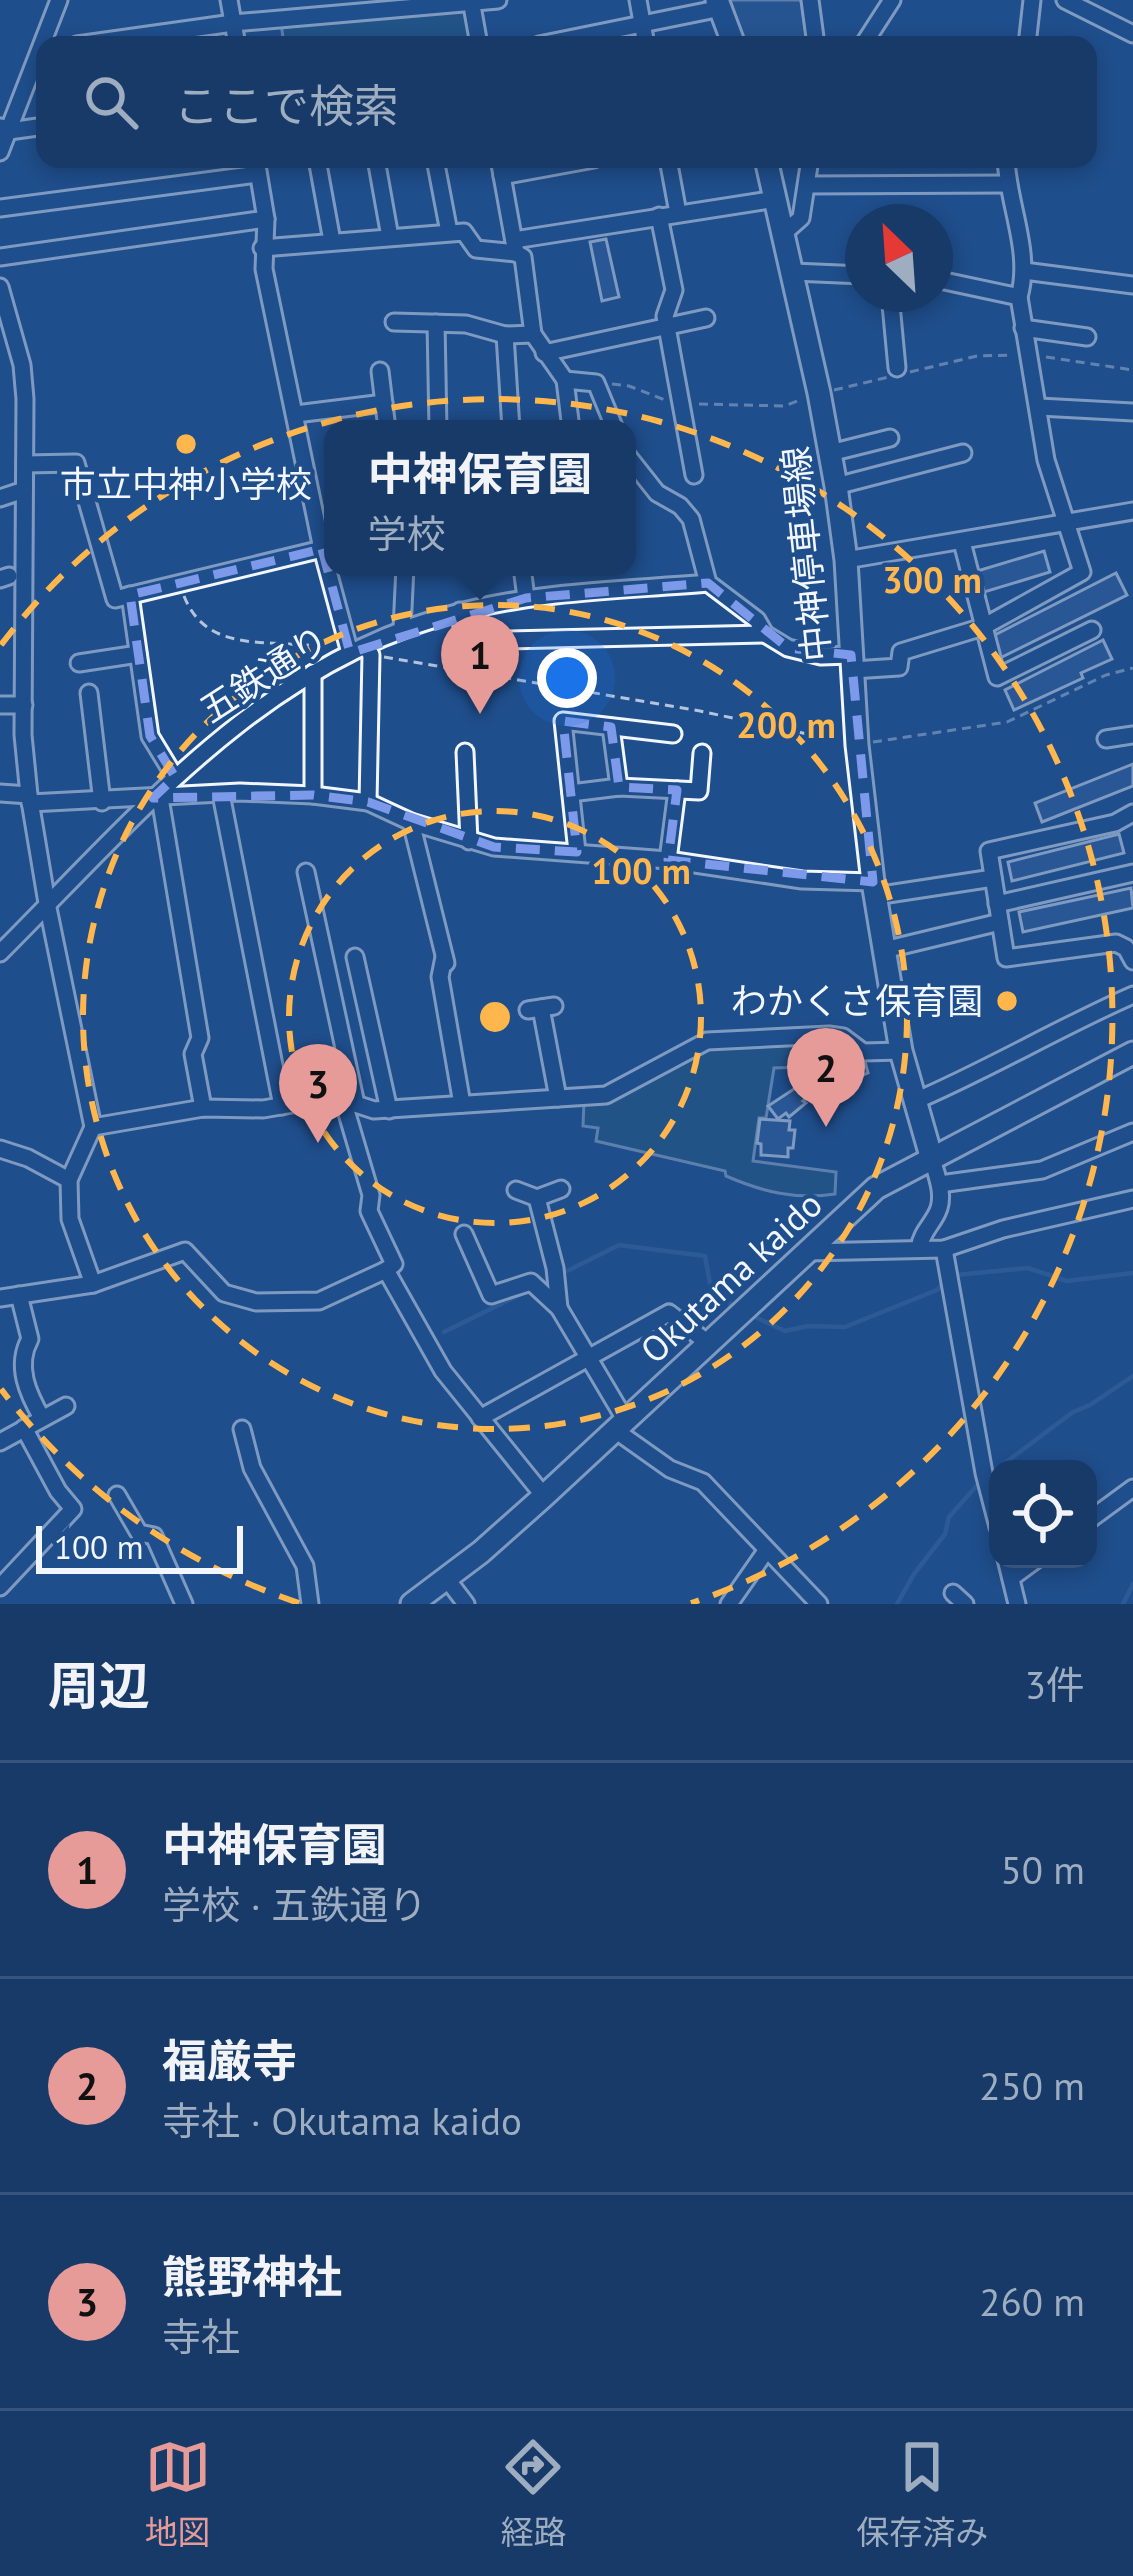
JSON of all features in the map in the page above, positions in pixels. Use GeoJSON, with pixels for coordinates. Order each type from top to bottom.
{"type":"FeatureCollection","features":[{"type":"Feature","properties":{"kind":"main road"},"geometry":{"type":"LineString","coordinates":[[719,4],[731,36]]}},
{"type":"Feature","properties":{"kind":"main road","name":"中神停車場線"},"geometry":{"type":"LineString","coordinates":[[768,168],[836,487],[874,889],[901,1051],[931,1156]]}},
{"type":"Feature","properties":{"kind":"main road","name":"Okutama kaido"},"geometry":{"type":"LineString","coordinates":[[412,1604],[544,1496],[876,1188],[1133,1053]]}},
{"type":"Feature","properties":{"kind":"street"},"geometry":{"type":"LineString","coordinates":[[47,36],[59,0]]}},
{"type":"Feature","properties":{"kind":"street"},"geometry":{"type":"LineString","coordinates":[[229,0],[235,36]]}},
{"type":"Feature","properties":{"kind":"street"},"geometry":{"type":"LineString","coordinates":[[291,0],[294,19]]}},
{"type":"Feature","properties":{"kind":"street"},"geometry":{"type":"LineString","coordinates":[[141,36],[294,19],[355,7],[498,0]]}},
{"type":"Feature","properties":{"kind":"street"},"geometry":{"type":"LineString","coordinates":[[638,0],[644,36]]}},
{"type":"Feature","properties":{"kind":"street"},"geometry":{"type":"LineString","coordinates":[[811,0],[815,36]]}},
{"type":"Feature","properties":{"kind":"street"},"geometry":{"type":"LineString","coordinates":[[869,36],[892,0]]}},
{"type":"Feature","properties":{"kind":"street"},"geometry":{"type":"LineString","coordinates":[[1028,36],[1032,0]]}},
{"type":"Feature","properties":{"kind":"street"},"geometry":{"type":"LineString","coordinates":[[1066,0],[1133,34]]}},
{"type":"Feature","properties":{"kind":"street"},"geometry":{"type":"LineString","coordinates":[[471,3],[476,36]]}},
{"type":"Feature","properties":{"kind":"street"},"geometry":{"type":"LineString","coordinates":[[583,36],[719,4]]}},
{"type":"Feature","properties":{"kind":"street"},"geometry":{"type":"LineString","coordinates":[[0,152],[5,129],[36,65]]}},
{"type":"Feature","properties":{"kind":"street"},"geometry":{"type":"LineString","coordinates":[[5,129],[36,127]]}},
{"type":"Feature","properties":{"kind":"street"},"geometry":{"type":"LineString","coordinates":[[0,208],[245,168]]}},
{"type":"Feature","properties":{"kind":"street"},"geometry":{"type":"LineString","coordinates":[[257,168],[266,219],[262,248],[324,556]]}},
{"type":"Feature","properties":{"kind":"street"},"geometry":{"type":"LineString","coordinates":[[319,168],[332,241]]}},
{"type":"Feature","properties":{"kind":"street"},"geometry":{"type":"LineString","coordinates":[[378,168],[390,237]]}},
{"type":"Feature","properties":{"kind":"street"},"geometry":{"type":"LineString","coordinates":[[437,168],[449,232]]}},
{"type":"Feature","properties":{"kind":"street"},"geometry":{"type":"LineString","coordinates":[[501,168],[515,246],[523,257],[533,334],[565,380],[570,420]]}},
{"type":"Feature","properties":{"kind":"street"},"geometry":{"type":"LineString","coordinates":[[670,168],[678,213]]}},
{"type":"Feature","properties":{"kind":"street"},"geometry":{"type":"LineString","coordinates":[[784,232],[801,218],[809,168]]}},
{"type":"Feature","properties":{"kind":"street"},"geometry":{"type":"LineString","coordinates":[[636,470],[691,519],[709,583],[758,620],[765,634],[788,648],[821,656],[899,667],[901,652],[982,627],[1082,572],[1046,460],[1018,297],[1024,271],[1006,168]]}},
{"type":"Feature","properties":{"kind":"street"},"geometry":{"type":"LineString","coordinates":[[806,184],[1007,184]]}},
{"type":"Feature","properties":{"kind":"street"},"geometry":{"type":"LineString","coordinates":[[262,248],[449,232],[464,232],[476,249],[515,246],[776,199]]}},
{"type":"Feature","properties":{"kind":"street"},"geometry":{"type":"LineString","coordinates":[[659,217],[674,290],[665,316],[694,475]]}},
{"type":"Feature","properties":{"kind":"street"},"geometry":{"type":"LineString","coordinates":[[0,257],[266,219]]}},
{"type":"Feature","properties":{"kind":"street"},"geometry":{"type":"LineString","coordinates":[[1024,271],[1133,285]]}},
{"type":"Feature","properties":{"kind":"street"},"geometry":{"type":"LineString","coordinates":[[793,272],[845,274]]}},
{"type":"Feature","properties":{"kind":"street"},"geometry":{"type":"LineString","coordinates":[[953,283],[1018,297]]}},
{"type":"Feature","properties":{"kind":"street"},"geometry":{"type":"LineString","coordinates":[[1,294],[22,365],[29,799],[93,1127],[69,1180],[70,1219],[93,1284]]}},
{"type":"Feature","properties":{"kind":"street"},"geometry":{"type":"LineString","coordinates":[[892,312],[898,372]]}},
{"type":"Feature","properties":{"kind":"street"},"geometry":{"type":"LineString","coordinates":[[544,352],[706,318]]}},
{"type":"Feature","properties":{"kind":"street"},"geometry":{"type":"LineString","coordinates":[[394,322],[466,324],[505,334],[533,334]]}},
{"type":"Feature","properties":{"kind":"street"},"geometry":{"type":"LineString","coordinates":[[436,323],[439,420]]}},
{"type":"Feature","properties":{"kind":"street"},"geometry":{"type":"LineString","coordinates":[[1023,328],[1088,337]]}},
{"type":"Feature","properties":{"kind":"street"},"geometry":{"type":"LineString","coordinates":[[505,334],[510,420]]}},
{"type":"Feature","properties":{"kind":"street"},"geometry":{"type":"LineString","coordinates":[[380,371],[386,420]]}},
{"type":"Feature","properties":{"kind":"street"},"geometry":{"type":"LineString","coordinates":[[565,380],[596,383],[611,420]]}},
{"type":"Feature","properties":{"kind":"street"},"geometry":{"type":"LineString","coordinates":[[296,414],[384,403]]}},
{"type":"Feature","properties":{"kind":"street"},"geometry":{"type":"LineString","coordinates":[[1039,407],[1133,412]]}},
{"type":"Feature","properties":{"kind":"street"},"geometry":{"type":"LineString","coordinates":[[830,453],[890,438]]}},
{"type":"Feature","properties":{"kind":"street"},"geometry":{"type":"LineString","coordinates":[[836,487],[963,453]]}},
{"type":"Feature","properties":{"kind":"street"},"geometry":{"type":"LineString","coordinates":[[25,464],[76,463],[115,598],[322,549]]}},
{"type":"Feature","properties":{"kind":"street"},"geometry":{"type":"LineString","coordinates":[[0,498],[24,490]]}},
{"type":"Feature","properties":{"kind":"street"},"geometry":{"type":"LineString","coordinates":[[846,560],[1129,508]]}},
{"type":"Feature","properties":{"kind":"street"},"geometry":{"type":"LineString","coordinates":[[962,542],[997,676],[1092,630]]}},
{"type":"Feature","properties":{"kind":"street"},"geometry":{"type":"LineString","coordinates":[[329,576],[350,653]]}},
{"type":"Feature","properties":{"kind":"street"},"geometry":{"type":"LineString","coordinates":[[402,629],[405,576]]}},
{"type":"Feature","properties":{"kind":"street"},"geometry":{"type":"LineString","coordinates":[[524,576],[526,598]]}},
{"type":"Feature","properties":{"kind":"street","name":"五鉄通り"},"geometry":{"type":"LineString","coordinates":[[2,945],[175,777],[254,709],[350,653],[368,650],[402,629],[526,598],[709,583]]}},
{"type":"Feature","properties":{"kind":"street"},"geometry":{"type":"LineString","coordinates":[[130,595],[150,736],[175,777]]}},
{"type":"Feature","properties":{"kind":"street"},"geometry":{"type":"LineString","coordinates":[[460,611],[464,641],[765,634]]}},
{"type":"Feature","properties":{"kind":"street"},"geometry":{"type":"LineString","coordinates":[[368,650],[368,802]]}},
{"type":"Feature","properties":{"kind":"street"},"geometry":{"type":"LineString","coordinates":[[80,663],[138,653]]}},
{"type":"Feature","properties":{"kind":"street"},"geometry":{"type":"LineString","coordinates":[[313,673],[313,794]]}},
{"type":"Feature","properties":{"kind":"street"},"geometry":{"type":"LineString","coordinates":[[89,693],[102,802]]}},
{"type":"Feature","properties":{"kind":"street"},"geometry":{"type":"LineString","coordinates":[[0,705],[24,705]]}},
{"type":"Feature","properties":{"kind":"street"},"geometry":{"type":"LineString","coordinates":[[577,852],[563,721],[673,734]]}},
{"type":"Feature","properties":{"kind":"street"},"geometry":{"type":"LineString","coordinates":[[611,727],[619,787]]}},
{"type":"Feature","properties":{"kind":"street"},"geometry":{"type":"LineString","coordinates":[[1106,740],[1133,735]]}},
{"type":"Feature","properties":{"kind":"street"},"geometry":{"type":"LineString","coordinates":[[465,752],[469,841]]}},
{"type":"Feature","properties":{"kind":"street"},"geometry":{"type":"LineString","coordinates":[[571,794],[619,787],[699,790],[707,762]]}},
{"type":"Feature","properties":{"kind":"street"},"geometry":{"type":"LineString","coordinates":[[668,860],[677,790]]}},
{"type":"Feature","properties":{"kind":"street"},"geometry":{"type":"LineString","coordinates":[[0,794],[102,802],[313,794],[368,802],[469,841],[538,852],[668,860],[874,889],[993,878]]}},
{"type":"Feature","properties":{"kind":"street"},"geometry":{"type":"LineString","coordinates":[[221,794],[282,1106]]}},
{"type":"Feature","properties":{"kind":"street"},"geometry":{"type":"LineString","coordinates":[[157,798],[200,1038],[193,1054],[203,1108]]}},
{"type":"Feature","properties":{"kind":"street"},"geometry":{"type":"LineString","coordinates":[[1133,813],[1115,823],[989,851],[1006,958],[1117,943],[1133,961]]}},
{"type":"Feature","properties":{"kind":"street"},"geometry":{"type":"LineString","coordinates":[[412,822],[446,962],[440,977],[462,1105]]}},
{"type":"Feature","properties":{"kind":"street"},"geometry":{"type":"LineString","coordinates":[[0,1298],[93,1284],[185,1251],[224,1293],[256,1302],[320,1301],[394,1264],[369,1211],[371,1196],[307,872]]}},
{"type":"Feature","properties":{"kind":"street"},"geometry":{"type":"LineString","coordinates":[[997,904],[1133,873]]}},
{"type":"Feature","properties":{"kind":"street"},"geometry":{"type":"LineString","coordinates":[[884,950],[1000,922]]}},
{"type":"Feature","properties":{"kind":"street"},"geometry":{"type":"LineString","coordinates":[[355,957],[389,1110]]}},
{"type":"Feature","properties":{"kind":"street"},"geometry":{"type":"LineString","coordinates":[[913,1102],[979,1074],[1047,1033],[1133,995]]}},
{"type":"Feature","properties":{"kind":"street"},"geometry":{"type":"LineString","coordinates":[[541,1008],[558,1098]]}},
{"type":"Feature","properties":{"kind":"street"},"geometry":{"type":"LineString","coordinates":[[93,1127],[203,1108],[282,1106],[334,1097],[389,1110],[606,1095],[707,1041],[829,1035],[843,1037],[863,1052],[901,1051]]}},
{"type":"Feature","properties":{"kind":"street"},"geometry":{"type":"LineString","coordinates":[[940,1184],[1042,1169],[1133,1132]]}},
{"type":"Feature","properties":{"kind":"street"},"geometry":{"type":"LineString","coordinates":[[0,1149],[69,1180]]}},
{"type":"Feature","properties":{"kind":"street"},"geometry":{"type":"LineString","coordinates":[[919,1248],[922,1234],[939,1210],[940,1184],[931,1156]]}},
{"type":"Feature","properties":{"kind":"street"},"geometry":{"type":"LineString","coordinates":[[516,1190],[537,1198],[561,1189]]}},
{"type":"Feature","properties":{"kind":"street"},"geometry":{"type":"LineString","coordinates":[[537,1198],[555,1268],[559,1308]]}},
{"type":"Feature","properties":{"kind":"street"},"geometry":{"type":"LineString","coordinates":[[806,1252],[944,1249],[1003,1229],[1133,1198]]}},
{"type":"Feature","properties":{"kind":"street"},"geometry":{"type":"LineString","coordinates":[[464,1234],[491,1295],[531,1282],[559,1308],[620,1425],[670,1469],[703,1482],[819,1604]]}},
{"type":"Feature","properties":{"kind":"street"},"geometry":{"type":"LineString","coordinates":[[944,1249],[989,1492]]}},
{"type":"Feature","properties":{"kind":"street"},"geometry":{"type":"LineString","coordinates":[[386,1270],[443,1371],[544,1496]]}},
{"type":"Feature","properties":{"kind":"street"},"geometry":{"type":"LineString","coordinates":[[19,1295],[30,1339],[24,1349],[24,1388],[42,1418]]}},
{"type":"Feature","properties":{"kind":"street"},"geometry":{"type":"LineString","coordinates":[[480,1418],[669,1313],[708,1343]]}},
{"type":"Feature","properties":{"kind":"street"},"geometry":{"type":"LineString","coordinates":[[0,1442],[67,1406]]}},
{"type":"Feature","properties":{"kind":"street"},"geometry":{"type":"LineString","coordinates":[[12,1604],[0,1587],[74,1509],[58,1491],[24,1428]]}},
{"type":"Feature","properties":{"kind":"street"},"geometry":{"type":"LineString","coordinates":[[242,1430],[252,1468],[305,1566],[310,1604]]}},
{"type":"Feature","properties":{"kind":"street"},"geometry":{"type":"LineString","coordinates":[[1097,1514],[1133,1488]]}},
{"type":"Feature","properties":{"kind":"street"},"geometry":{"type":"LineString","coordinates":[[117,1495],[139,1533],[154,1536],[184,1604]]}},
{"type":"Feature","properties":{"kind":"street"},"geometry":{"type":"LineString","coordinates":[[728,1604],[766,1551]]}},
{"type":"Feature","properties":{"kind":"street"},"geometry":{"type":"LineString","coordinates":[[1008,1568],[1017,1604]]}},
{"type":"Feature","properties":{"kind":"street"},"geometry":{"type":"LineString","coordinates":[[1011,1578],[1024,1568]]}},
{"type":"Feature","properties":{"kind":"street"},"geometry":{"type":"LineString","coordinates":[[447,1580],[466,1604]]}},
{"type":"Feature","properties":{"kind":"path"},"geometry":{"type":"LineString","coordinates":[[596,383],[628,386],[681,404],[785,406],[898,372],[977,356],[1027,355],[1133,370]]}},
{"type":"Feature","properties":{"kind":"path"},"geometry":{"type":"LineString","coordinates":[[179,583],[192,615],[228,641],[294,642],[350,653]]}},
{"type":"Feature","properties":{"kind":"path"},"geometry":{"type":"LineString","coordinates":[[368,650],[700,710],[857,745],[1007,722],[1106,675],[1133,668]]}},
{"type":"Feature","properties":{"kind":"highlighted area"},"geometry":{"type":"Polygon","coordinates":[[[322,549],[350,653],[526,598],[708,583],[788,648],[851,655],[873,882],[668,860],[677,790],[619,787],[611,727],[563,721],[577,852],[494,847],[368,802],[313,795],[153,798],[175,777],[150,736],[130,595],[322,549]]]}},
{"type":"Feature","properties":{"kind":"shaded area"},"geometry":{"type":"Polygon","coordinates":[[[730,0],[801,0],[806,36],[742,36],[730,0]]]}},
{"type":"Feature","properties":{"kind":"shaded area"},"geometry":{"type":"Polygon","coordinates":[[[467,10],[472,36],[283,36],[281,23],[467,10]]]}},
{"type":"Feature","properties":{"kind":"shaded area"},"geometry":{"type":"Polygon","coordinates":[[[834,1042],[834,1066],[774,1068],[766,1118],[759,1118],[753,1161],[836,1172],[835,1194],[807,1196],[766,1190],[726,1176],[725,1171],[596,1141],[598,1128],[583,1126],[584,1101],[710,1045],[834,1042]]]}},
{"type":"Feature","properties":{"kind":"building"},"geometry":{"type":"Polygon","coordinates":[[[606,239],[619,297],[602,301],[590,242],[606,239]]]}},
{"type":"Feature","properties":{"kind":"building"},"geometry":{"type":"Polygon","coordinates":[[[1044,551],[1050,572],[981,593],[974,572],[1044,551]]]}},
{"type":"Feature","properties":{"kind":"building"},"geometry":{"type":"Polygon","coordinates":[[[1116,573],[1127,595],[998,659],[989,638],[1116,573]]]}},
{"type":"Feature","properties":{"kind":"building"},"geometry":{"type":"Polygon","coordinates":[[[1103,640],[1112,659],[1014,710],[1005,690],[1103,640]]]}},
{"type":"Feature","properties":{"kind":"building"},"geometry":{"type":"Polygon","coordinates":[[[1133,764],[1133,786],[1042,822],[1035,803],[1133,764]]]}},
{"type":"Feature","properties":{"kind":"building"},"geometry":{"type":"Polygon","coordinates":[[[1119,834],[1124,853],[1012,881],[1008,862],[1119,834]]]}},
{"type":"Feature","properties":{"kind":"building"},"geometry":{"type":"Polygon","coordinates":[[[1131,888],[1133,908],[1023,932],[1019,912],[1131,888]]]}},
{"type":"Feature","properties":{"kind":"building"},"geometry":{"type":"Polygon","coordinates":[[[864,1058],[868,1073],[847,1082],[850,1087],[827,1096],[829,1100],[817,1105],[811,1102],[806,1088],[801,1090],[808,1097],[806,1103],[789,1117],[786,1113],[778,1119],[768,1106],[806,1081],[864,1058]]]}},
{"type":"Feature","properties":{"kind":"building"},"geometry":{"type":"Polygon","coordinates":[[[760,1119],[790,1121],[789,1130],[795,1130],[788,1157],[761,1155],[757,1143],[760,1119]]]}},
{"type":"Feature","properties":{"kind":"waterway"},"geometry":{"type":"LineString","coordinates":[[567,1271],[619,1245],[705,1256],[711,1289],[736,1308]]}},
{"type":"Feature","properties":{"kind":"waterway"},"geometry":{"type":"LineString","coordinates":[[956,1275],[1028,1268],[1067,1281],[1133,1273]]}},
{"type":"Feature","properties":{"kind":"waterway"},"geometry":{"type":"LineString","coordinates":[[751,1315],[785,1331],[845,1327],[937,1290],[946,1280]]}},
{"type":"Feature","properties":{"kind":"waterway"},"geometry":{"type":"LineString","coordinates":[[444,1332],[525,1292]]}},
{"type":"Feature","properties":{"kind":"waterway"},"geometry":{"type":"LineString","coordinates":[[1009,1460],[1073,1412],[1133,1376]]}},
{"type":"Feature","properties":{"kind":"waterway"},"geometry":{"type":"LineString","coordinates":[[897,1604],[945,1534],[949,1517],[980,1482]]}},
{"type":"Feature","properties":{"kind":"waterway"},"geometry":{"type":"LineString","coordinates":[[1123,1604],[1133,1584]]}},
{"type":"Feature","properties":{"kind":"place","name":"市立中神小学校"},"geometry":{"type":"Point","coordinates":[186,444]}},
{"type":"Feature","properties":{"kind":"place","name":"中神保育園"},"geometry":{"type":"Point","coordinates":[480,714]}},
{"type":"Feature","properties":{"kind":"place","name":"わかくさ保育園"},"geometry":{"type":"Point","coordinates":[1007,1001]}},
{"type":"Feature","properties":{"kind":"place","name":"福厳寺"},"geometry":{"type":"Point","coordinates":[826,1127]}},
{"type":"Feature","properties":{"kind":"place","name":"熊野神社"},"geometry":{"type":"Point","coordinates":[318,1143]}}]}
